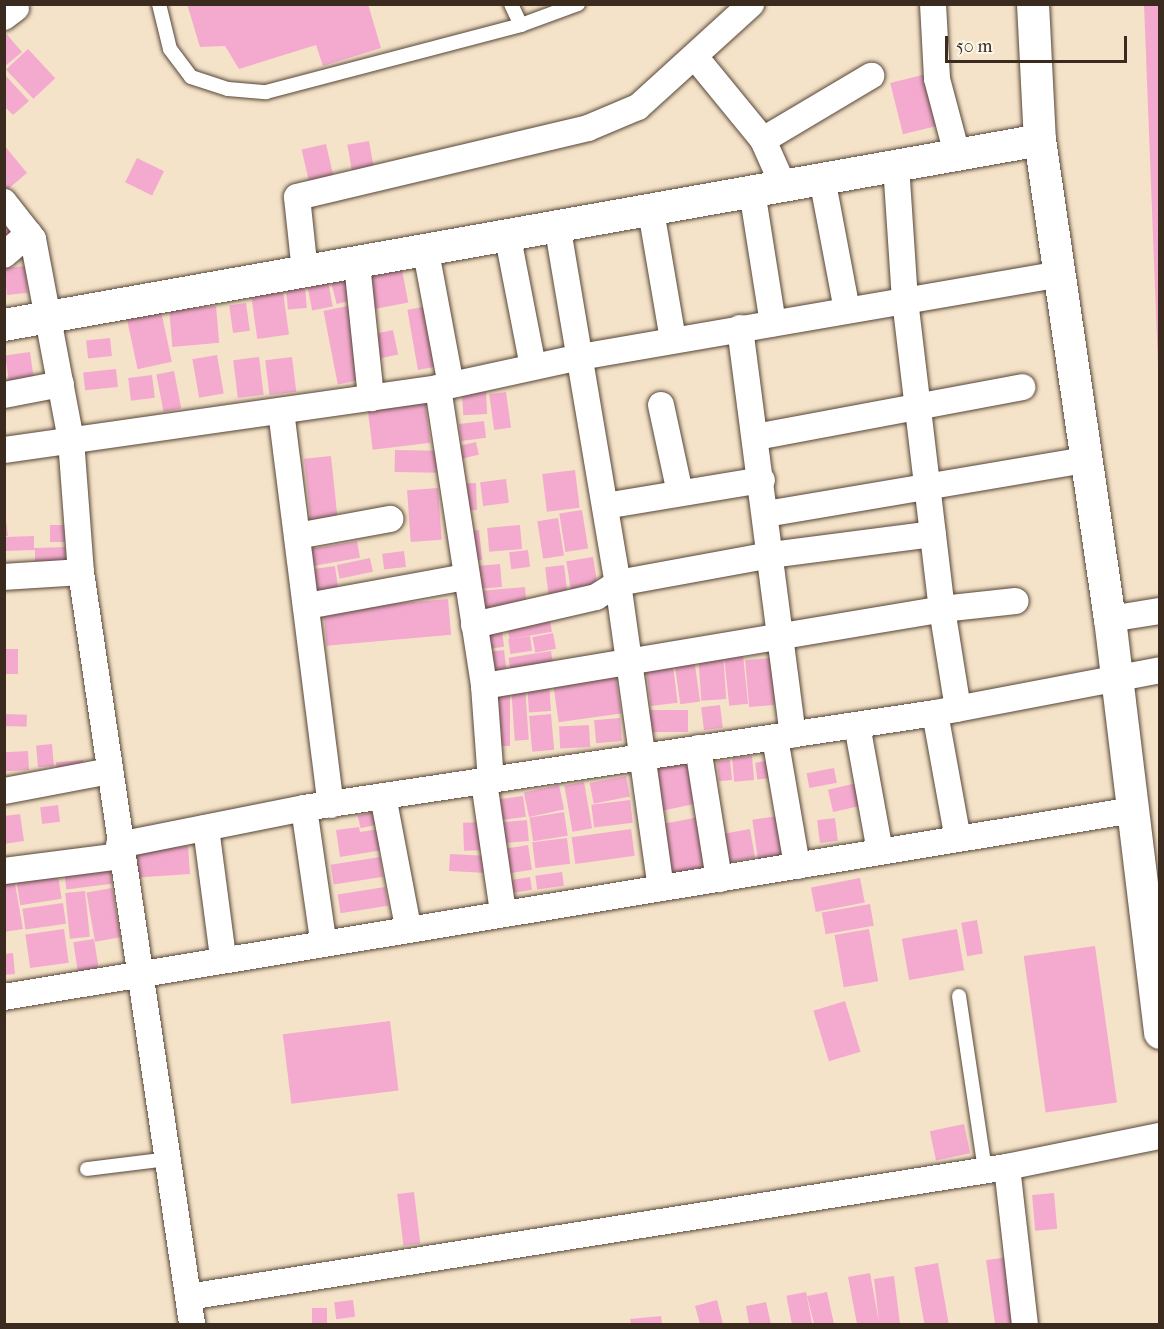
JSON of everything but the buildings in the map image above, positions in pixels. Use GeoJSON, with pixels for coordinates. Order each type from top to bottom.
{"type":"FeatureCollection","features":[{"type":"Feature","properties":{"kind":"street"},"geometry":{"type":"LineString","coordinates":[[305,272],[297,197],[588,128],[638,106],[696,58],[751,4]]}},
{"type":"Feature","properties":{"kind":"street"},"geometry":{"type":"LineString","coordinates":[[933,4],[937,79],[957,154]]}},
{"type":"Feature","properties":{"kind":"street"},"geometry":{"type":"LineString","coordinates":[[1033,4],[1040,140],[1118,676],[1160,1033]]}},
{"type":"Feature","properties":{"kind":"street"},"geometry":{"type":"LineString","coordinates":[[696,58],[763,140],[783,185]]}},
{"type":"Feature","properties":{"kind":"street"},"geometry":{"type":"LineString","coordinates":[[763,140],[871,76]]}},
{"type":"Feature","properties":{"kind":"street"},"geometry":{"type":"LineString","coordinates":[[4,325],[50,321],[305,272],[558,230],[783,185],[1040,140]]}},
{"type":"Feature","properties":{"kind":"street"},"geometry":{"type":"LineString","coordinates":[[896,165],[905,300],[942,609],[946,711],[958,839]]}},
{"type":"Feature","properties":{"kind":"street"},"geometry":{"type":"LineString","coordinates":[[822,178],[847,310]]}},
{"type":"Feature","properties":{"kind":"street"},"geometry":{"type":"LineString","coordinates":[[752,191],[773,323]]}},
{"type":"Feature","properties":{"kind":"street"},"geometry":{"type":"LineString","coordinates":[[4,202],[29,233],[50,321],[71,440],[81,572],[120,851],[192,1324]]}},
{"type":"Feature","properties":{"kind":"street"},"geometry":{"type":"LineString","coordinates":[[651,211],[673,340]]}},
{"type":"Feature","properties":{"kind":"street"},"geometry":{"type":"LineString","coordinates":[[558,230],[618,583],[641,756],[662,888]]}},
{"type":"Feature","properties":{"kind":"street"},"geometry":{"type":"LineString","coordinates":[[4,255],[29,233]]}},
{"type":"Feature","properties":{"kind":"street"},"geometry":{"type":"LineString","coordinates":[[508,238],[533,367]]}},
{"type":"Feature","properties":{"kind":"street"},"geometry":{"type":"LineString","coordinates":[[426,252],[444,386],[465,577],[484,686],[488,782],[503,913]]}},
{"type":"Feature","properties":{"kind":"street"},"geometry":{"type":"LineString","coordinates":[[357,264],[371,398]]}},
{"type":"Feature","properties":{"kind":"street"},"geometry":{"type":"LineString","coordinates":[[4,450],[444,386],[673,340],[1059,274]]}},
{"type":"Feature","properties":{"kind":"street"},"geometry":{"type":"LineString","coordinates":[[740,328],[762,480],[780,639],[784,737],[797,866]]}},
{"type":"Feature","properties":{"kind":"street"},"geometry":{"type":"LineString","coordinates":[[4,395],[61,384]]}},
{"type":"Feature","properties":{"kind":"street"},"geometry":{"type":"LineString","coordinates":[[756,437],[1022,387]]}},
{"type":"Feature","properties":{"kind":"street"},"geometry":{"type":"LineString","coordinates":[[661,405],[680,493]]}},
{"type":"Feature","properties":{"kind":"street"},"geometry":{"type":"LineString","coordinates":[[281,411],[331,805]]}},
{"type":"Feature","properties":{"kind":"street"},"geometry":{"type":"LineString","coordinates":[[766,514],[1086,460]]}},
{"type":"Feature","properties":{"kind":"street"},"geometry":{"type":"LineString","coordinates":[[605,506],[762,480]]}},
{"type":"Feature","properties":{"kind":"street"},"geometry":{"type":"LineString","coordinates":[[297,536],[390,519]]}},
{"type":"Feature","properties":{"kind":"street"},"geometry":{"type":"LineString","coordinates":[[474,625],[596,597],[618,583],[771,555],[933,534]]}},
{"type":"Feature","properties":{"kind":"street"},"geometry":{"type":"LineString","coordinates":[[4,577],[81,572]]}},
{"type":"Feature","properties":{"kind":"street"},"geometry":{"type":"LineString","coordinates":[[307,606],[465,577]]}},
{"type":"Feature","properties":{"kind":"street"},"geometry":{"type":"LineString","coordinates":[[484,686],[780,639],[942,609],[1016,601]]}},
{"type":"Feature","properties":{"kind":"street"},"geometry":{"type":"LineString","coordinates":[[1110,619],[1160,611]]}},
{"type":"Feature","properties":{"kind":"street"},"geometry":{"type":"LineString","coordinates":[[4,871],[120,851],[207,828],[304,808],[946,711],[1118,676],[1160,670]]}},
{"type":"Feature","properties":{"kind":"street"},"geometry":{"type":"LineString","coordinates":[[857,725],[880,852]]}},
{"type":"Feature","properties":{"kind":"street"},"geometry":{"type":"LineString","coordinates":[[698,748],[719,879]]}},
{"type":"Feature","properties":{"kind":"street"},"geometry":{"type":"LineString","coordinates":[[4,791],[110,771]]}},
{"type":"Feature","properties":{"kind":"street"},"geometry":{"type":"LineString","coordinates":[[383,796],[408,927]]}},
{"type":"Feature","properties":{"kind":"street"},"geometry":{"type":"LineString","coordinates":[[304,808],[323,940]]}},
{"type":"Feature","properties":{"kind":"street"},"geometry":{"type":"LineString","coordinates":[[4,997],[323,940],[719,879],[1133,810]]}},
{"type":"Feature","properties":{"kind":"street"},"geometry":{"type":"LineString","coordinates":[[207,828],[223,958]]}},
{"type":"Feature","properties":{"kind":"street"},"geometry":{"type":"LineString","coordinates":[[189,1297],[996,1169],[1160,1136]]}},
{"type":"Feature","properties":{"kind":"street"},"geometry":{"type":"LineString","coordinates":[[996,1169],[1026,1324]]}},
{"type":"Feature","properties":{"kind":"lane"},"geometry":{"type":"LineString","coordinates":[[159,4],[178,65],[208,85],[245,92],[290,90],[521,25],[578,4]]}},
{"type":"Feature","properties":{"kind":"lane"},"geometry":{"type":"LineString","coordinates":[[511,4],[521,25]]}},
{"type":"Feature","properties":{"kind":"lane"},"geometry":{"type":"LineString","coordinates":[[959,996],[996,1169]]}},
{"type":"Feature","properties":{"kind":"lane"},"geometry":{"type":"LineString","coordinates":[[87,1169],[168,1159]]}}]}
